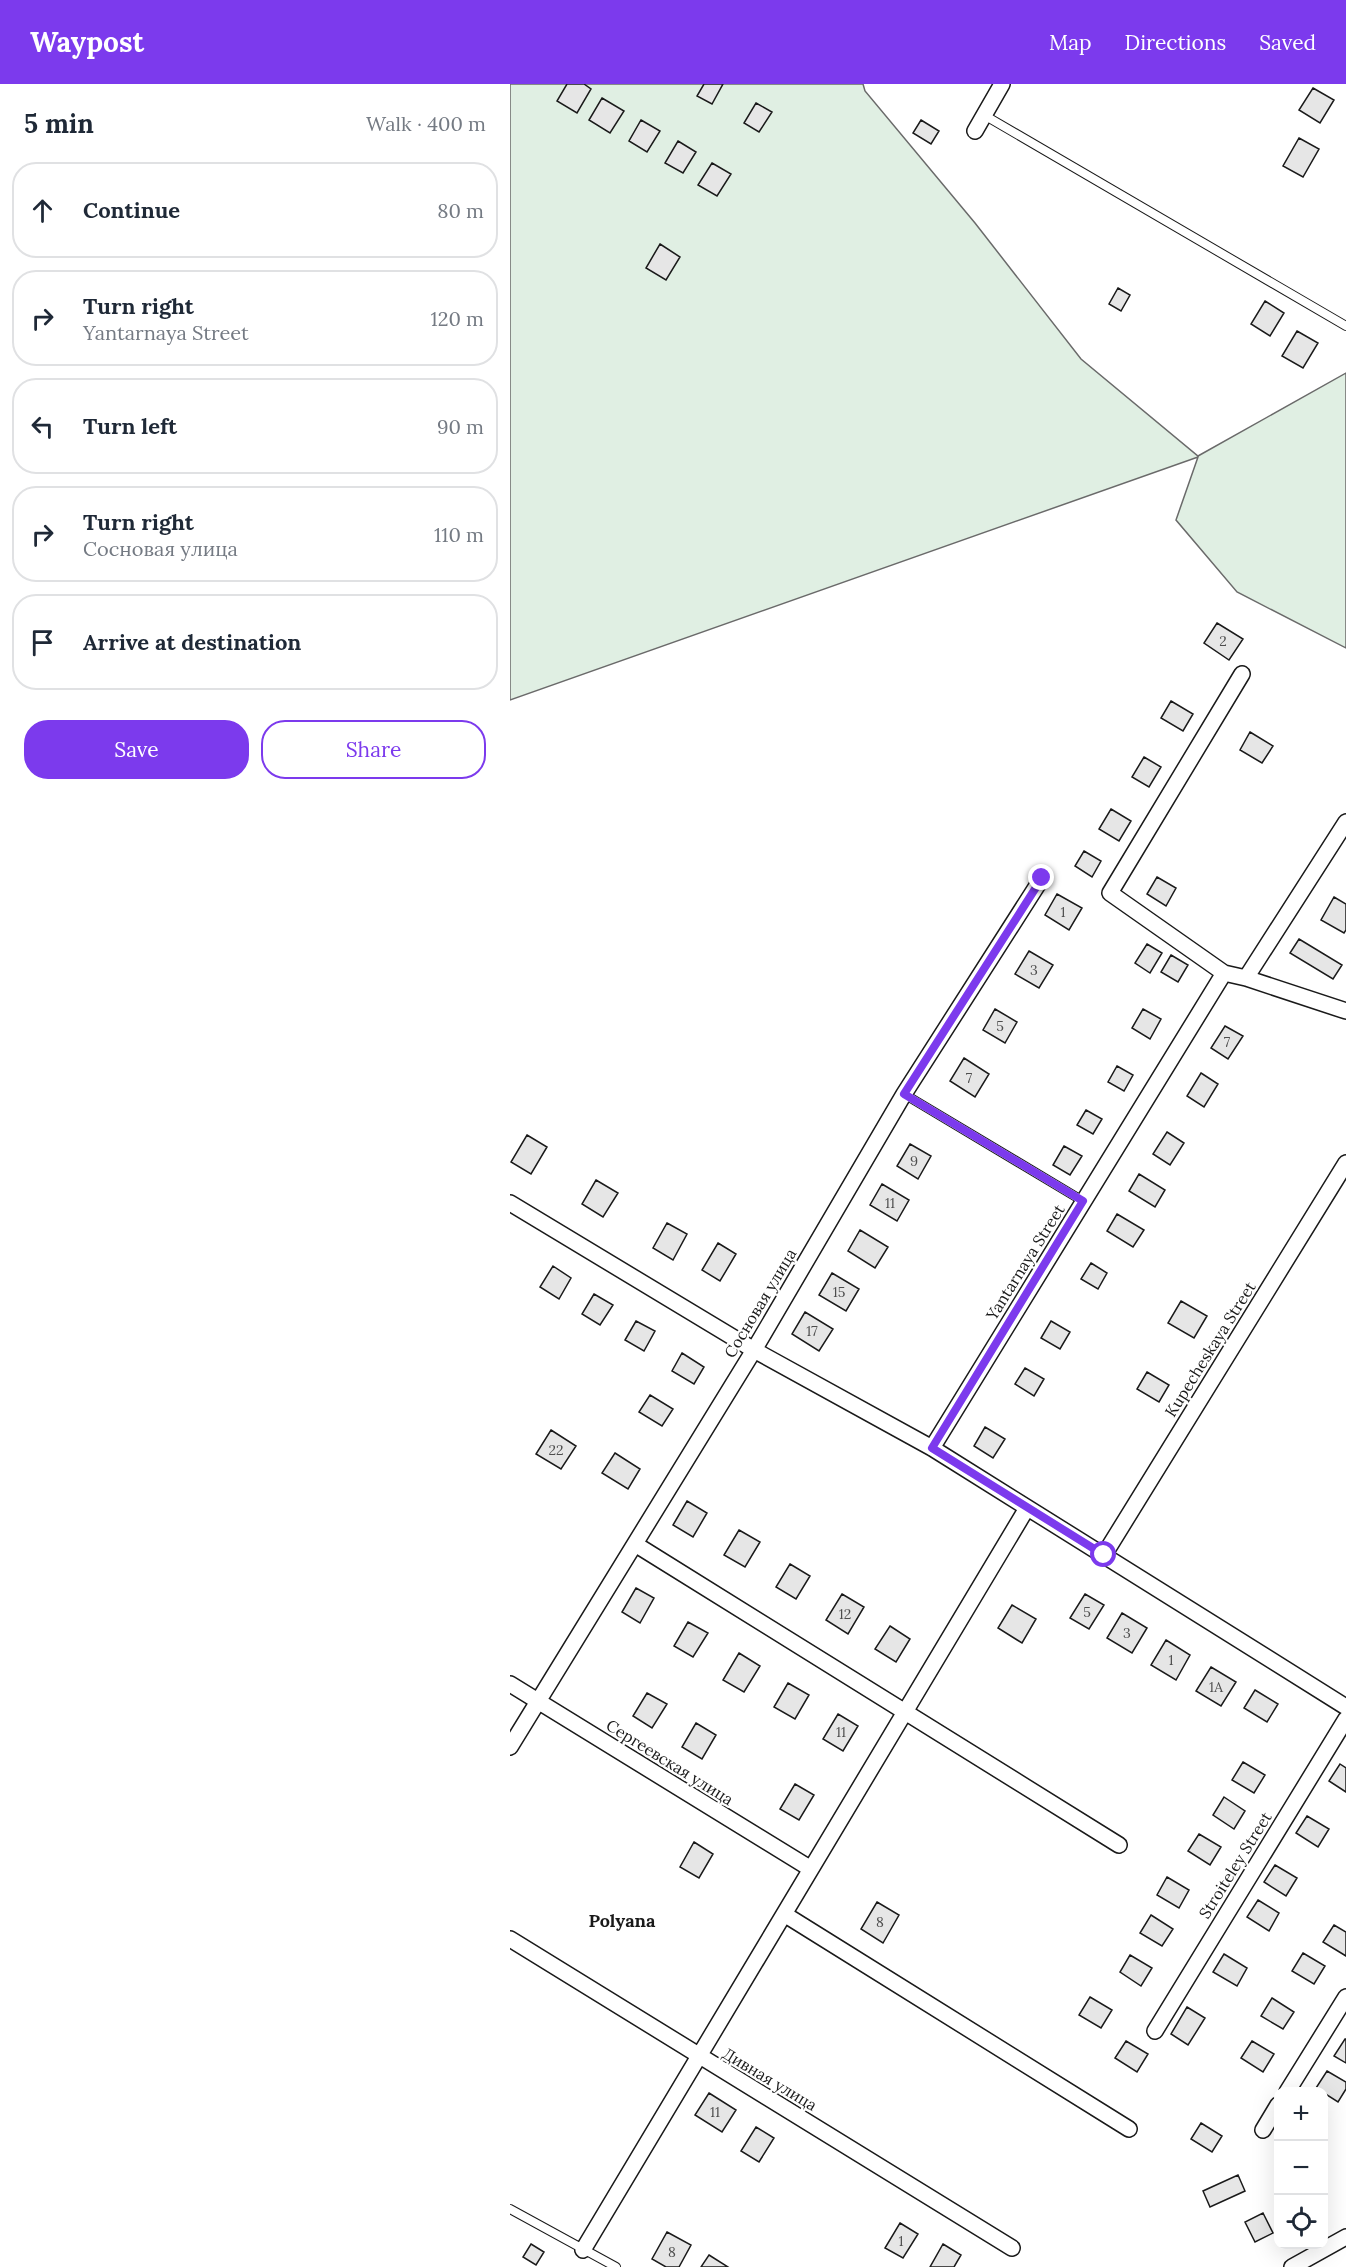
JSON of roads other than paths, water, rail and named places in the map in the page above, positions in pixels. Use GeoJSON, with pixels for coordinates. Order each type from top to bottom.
{"type":"FeatureCollection","features":[{"type":"Feature","properties":{"kind":"street"},"geometry":{"type":"LineString","coordinates":[[975,131],[1002,84]]}},
{"type":"Feature","properties":{"kind":"street"},"geometry":{"type":"LineString","coordinates":[[1242,674],[1110,893],[1224,973],[1346,1011]]}},
{"type":"Feature","properties":{"kind":"street"},"geometry":{"type":"LineString","coordinates":[[1246,978],[1346,822]]}},
{"type":"Feature","properties":{"kind":"street","name":"Сосновая улица"},"geometry":{"type":"LineString","coordinates":[[510,1747],[754,1350],[904,1094],[1042,878]]}},
{"type":"Feature","properties":{"kind":"street","name":"Yantarnaya Street"},"geometry":{"type":"LineString","coordinates":[[932,1448],[1224,973]]}},
{"type":"Feature","properties":{"kind":"street","name":"Kupecheskaya Street"},"geometry":{"type":"LineString","coordinates":[[1104,1555],[1346,1163]]}},
{"type":"Feature","properties":{"kind":"street"},"geometry":{"type":"LineString","coordinates":[[510,1203],[754,1350],[932,1448],[1346,1707]]}},
{"type":"Feature","properties":{"kind":"street"},"geometry":{"type":"LineString","coordinates":[[583,2250],[1027,1508]]}},
{"type":"Feature","properties":{"kind":"street"},"geometry":{"type":"LineString","coordinates":[[635,1544],[1119,1845]]}},
{"type":"Feature","properties":{"kind":"street","name":"Сергеевская улица"},"geometry":{"type":"LineString","coordinates":[[510,1684],[811,1869]]}},
{"type":"Feature","properties":{"kind":"street","name":"Stroiteley Street"},"geometry":{"type":"LineString","coordinates":[[1155,2031],[1346,1719]]}},
{"type":"Feature","properties":{"kind":"street"},"geometry":{"type":"LineString","coordinates":[[784,1914],[1129,2129]]}},
{"type":"Feature","properties":{"kind":"street","name":"Дивная улица"},"geometry":{"type":"LineString","coordinates":[[510,1939],[1012,2248]]}},
{"type":"Feature","properties":{"kind":"street"},"geometry":{"type":"LineString","coordinates":[[1290,2087],[1346,1997]]}},
{"type":"Feature","properties":{"kind":"street"},"geometry":{"type":"LineString","coordinates":[[1263,2130],[1274,2112]]}},
{"type":"Feature","properties":{"kind":"street"},"geometry":{"type":"LineString","coordinates":[[1292,2267],[1346,2237]]}},
{"type":"Feature","properties":{"kind":"lane"},"geometry":{"type":"LineString","coordinates":[[984,115],[1346,326]]}},
{"type":"Feature","properties":{"kind":"lane"},"geometry":{"type":"LineString","coordinates":[[904,1094],[1083,1201]]}},
{"type":"Feature","properties":{"kind":"lane"},"geometry":{"type":"LineString","coordinates":[[510,2209],[616,2267]]}},
{"type":"Feature","properties":{"kind":"district","name":"Polyana"},"geometry":{"type":"Point","coordinates":[622,1920]}}]}
